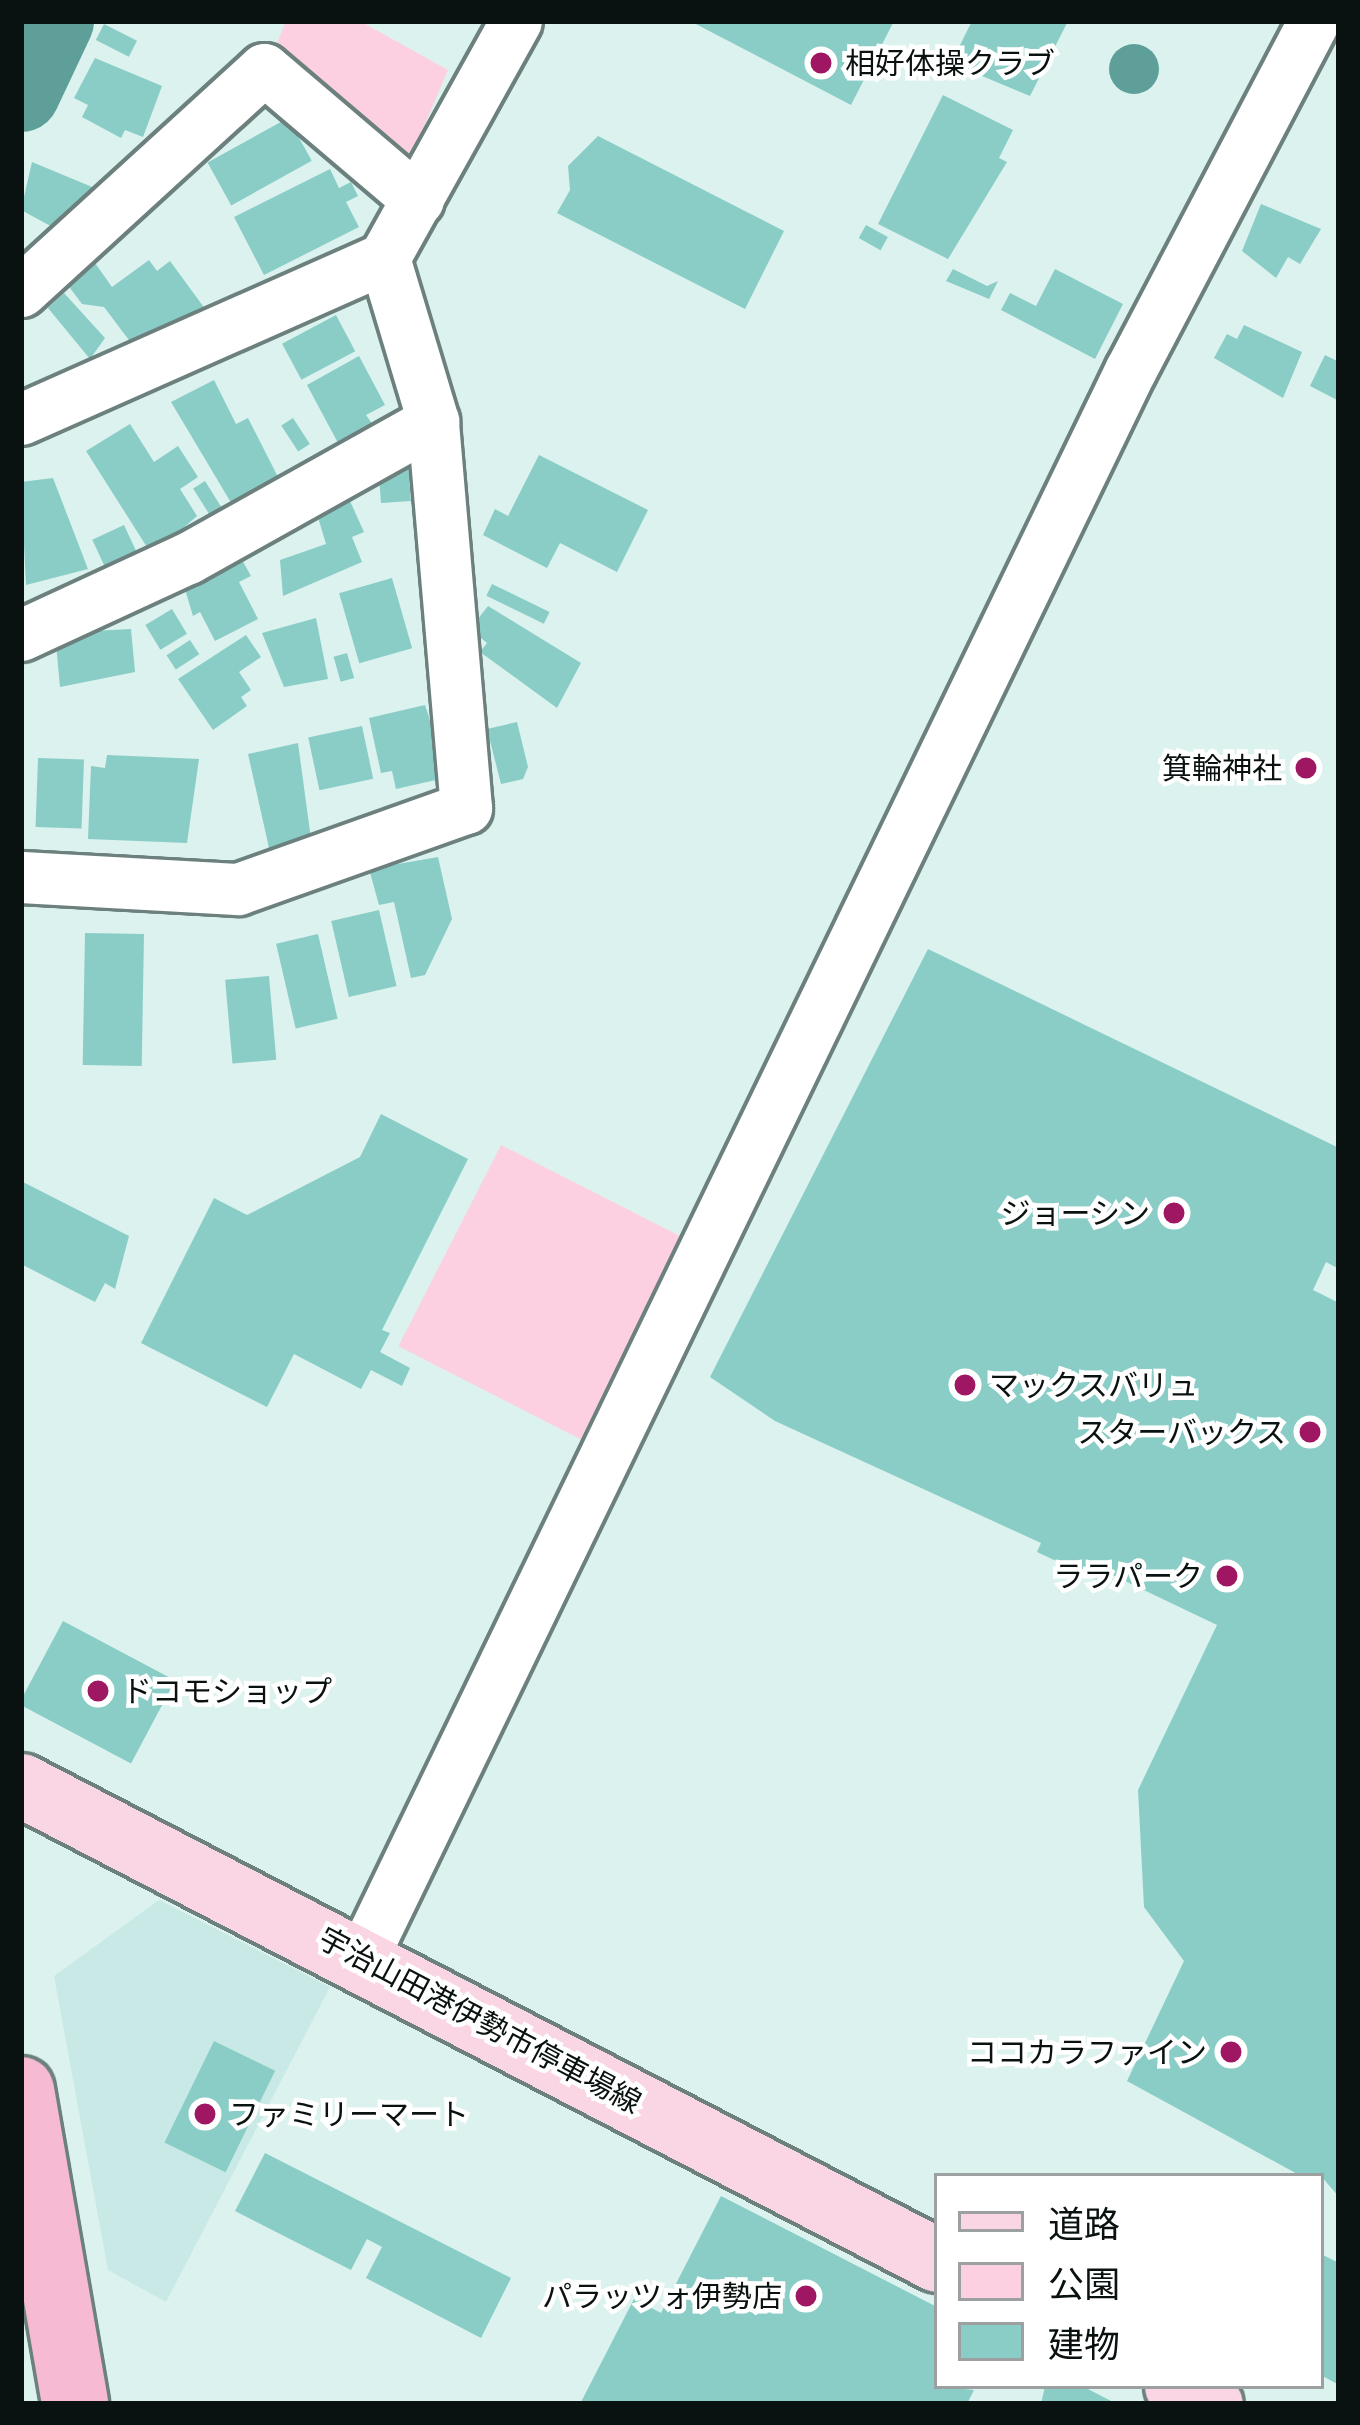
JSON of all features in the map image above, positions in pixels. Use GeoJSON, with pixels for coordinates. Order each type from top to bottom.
{"type":"FeatureCollection","features":[{"type":"Feature","properties":{"kind":"highway"},"geometry":{"type":"LineString","coordinates":[[21,2090],[75,2404]]}},
{"type":"Feature","properties":{"kind":"main road","name":"宇治山田港伊勢市停車場線"},"geometry":{"type":"LineString","coordinates":[[21,1785],[934,2258]]}},
{"type":"Feature","properties":{"kind":"main road"},"geometry":{"type":"LineString","coordinates":[[1182,2389],[1210,2404]]}},
{"type":"Feature","properties":{"kind":"street"},"geometry":{"type":"LineString","coordinates":[[21,419],[384,258],[516,21]]}},
{"type":"Feature","properties":{"kind":"street"},"geometry":{"type":"LineString","coordinates":[[362,1958],[1131,369],[1314,21]]}},
{"type":"Feature","properties":{"kind":"street"},"geometry":{"type":"LineString","coordinates":[[21,291],[265,69],[418,200]]}},
{"type":"Feature","properties":{"kind":"street"},"geometry":{"type":"LineString","coordinates":[[21,877],[238,889],[466,808],[433,421],[384,258]]}},
{"type":"Feature","properties":{"kind":"street"},"geometry":{"type":"LineString","coordinates":[[21,635],[188,558],[433,421]]}},
{"type":"Feature","properties":{"kind":"shaded area"},"geometry":{"type":"Polygon","coordinates":[[[159,1900],[330,1987],[166,2302],[108,2270],[54,1976],[159,1900]]]}},
{"type":"Feature","properties":{"kind":"green space"},"geometry":{"type":"Polygon","coordinates":[[[286,21],[360,21],[448,70],[407,166],[273,53],[286,21]]]}},
{"type":"Feature","properties":{"kind":"green space"},"geometry":{"type":"Polygon","coordinates":[[[501,1145],[693,1243],[590,1444],[398,1346],[501,1145]]]}},
{"type":"Feature","properties":{"kind":"water"},"geometry":{"type":"Polygon","coordinates":[[[1134,44],[1152,51],[1159,69],[1152,87],[1134,94],[1116,87],[1109,69],[1116,51],[1134,44]]]}},
{"type":"Feature","properties":{"kind":"building","name":"相好体操クラブ"},"geometry":{"type":"Polygon","coordinates":[[[690,21],[894,21],[851,105],[690,21]]]}},
{"type":"Feature","properties":{"kind":"building"},"geometry":{"type":"Polygon","coordinates":[[[972,21],[1068,21],[1030,96],[951,63],[972,21]]]}},
{"type":"Feature","properties":{"kind":"building"},"geometry":{"type":"Polygon","coordinates":[[[104,24],[137,41],[129,57],[96,40],[104,24]]]}},
{"type":"Feature","properties":{"kind":"building"},"geometry":{"type":"Polygon","coordinates":[[[95,58],[162,86],[143,137],[125,130],[121,138],[82,117],[88,105],[74,98],[95,58]]]}},
{"type":"Feature","properties":{"kind":"building"},"geometry":{"type":"Polygon","coordinates":[[[943,95],[1013,130],[999,158],[1007,162],[948,259],[878,224],[943,95]]]}},
{"type":"Feature","properties":{"kind":"building"},"geometry":{"type":"Polygon","coordinates":[[[288,118],[312,161],[231,205],[208,163],[288,118]]]}},
{"type":"Feature","properties":{"kind":"building"},"geometry":{"type":"Polygon","coordinates":[[[598,136],[784,231],[745,309],[557,213],[570,190],[568,166],[598,136]]]}},
{"type":"Feature","properties":{"kind":"building"},"geometry":{"type":"Polygon","coordinates":[[[32,162],[97,189],[82,217],[69,210],[58,230],[21,210],[32,162]]]}},
{"type":"Feature","properties":{"kind":"building"},"geometry":{"type":"Polygon","coordinates":[[[330,169],[339,188],[351,182],[358,196],[346,202],[359,227],[264,275],[234,217],[330,169]]]}},
{"type":"Feature","properties":{"kind":"building"},"geometry":{"type":"Polygon","coordinates":[[[1261,204],[1321,229],[1300,264],[1288,257],[1276,278],[1242,251],[1261,204]]]}},
{"type":"Feature","properties":{"kind":"building"},"geometry":{"type":"Polygon","coordinates":[[[866,225],[888,237],[881,250],[859,238],[866,225]]]}},
{"type":"Feature","properties":{"kind":"building"},"geometry":{"type":"Polygon","coordinates":[[[149,260],[157,271],[170,261],[211,317],[141,356],[104,307],[82,304],[67,284],[95,263],[112,287],[149,260]]]}},
{"type":"Feature","properties":{"kind":"building"},"geometry":{"type":"Polygon","coordinates":[[[953,269],[987,286],[998,281],[989,299],[946,281],[953,269]]]}},
{"type":"Feature","properties":{"kind":"building"},"geometry":{"type":"Polygon","coordinates":[[[1055,269],[1123,304],[1095,359],[1001,310],[1010,293],[1036,306],[1055,269]]]}},
{"type":"Feature","properties":{"kind":"building"},"geometry":{"type":"Polygon","coordinates":[[[64,293],[105,338],[90,359],[48,308],[64,293]]]}},
{"type":"Feature","properties":{"kind":"building"},"geometry":{"type":"Polygon","coordinates":[[[336,315],[355,351],[301,380],[282,344],[336,315]]]}},
{"type":"Feature","properties":{"kind":"building"},"geometry":{"type":"Polygon","coordinates":[[[1244,325],[1302,352],[1283,398],[1214,358],[1227,334],[1237,339],[1244,325]]]}},
{"type":"Feature","properties":{"kind":"building"},"geometry":{"type":"Polygon","coordinates":[[[1325,355],[1339,362],[1339,401],[1310,386],[1325,355]]]}},
{"type":"Feature","properties":{"kind":"building"},"geometry":{"type":"Polygon","coordinates":[[[359,356],[385,405],[366,415],[373,425],[338,443],[307,385],[359,356]]]}},
{"type":"Feature","properties":{"kind":"building"},"geometry":{"type":"Polygon","coordinates":[[[214,380],[236,424],[248,418],[280,481],[233,506],[171,402],[214,380]]]}},
{"type":"Feature","properties":{"kind":"building"},"geometry":{"type":"Polygon","coordinates":[[[293,418],[310,444],[298,452],[281,426],[293,418]]]}},
{"type":"Feature","properties":{"kind":"building"},"geometry":{"type":"Polygon","coordinates":[[[130,424],[154,462],[178,446],[198,477],[180,489],[197,516],[152,555],[86,451],[130,424]]]}},
{"type":"Feature","properties":{"kind":"building"},"geometry":{"type":"Polygon","coordinates":[[[539,455],[648,510],[617,572],[560,543],[547,568],[483,535],[495,509],[508,516],[539,455]]]}},
{"type":"Feature","properties":{"kind":"building"},"geometry":{"type":"Polygon","coordinates":[[[408,460],[411,501],[381,503],[378,462],[408,460]]]}},
{"type":"Feature","properties":{"kind":"building"},"geometry":{"type":"Polygon","coordinates":[[[53,478],[88,569],[26,585],[21,482],[53,478]]]}},
{"type":"Feature","properties":{"kind":"building"},"geometry":{"type":"Polygon","coordinates":[[[205,481],[221,507],[210,515],[193,488],[205,481]]]}},
{"type":"Feature","properties":{"kind":"building"},"geometry":{"type":"Polygon","coordinates":[[[345,490],[364,532],[352,537],[362,562],[283,596],[280,560],[326,544],[314,504],[345,490]]]}},
{"type":"Feature","properties":{"kind":"building"},"geometry":{"type":"Polygon","coordinates":[[[124,525],[140,559],[108,574],[92,540],[124,525]]]}},
{"type":"Feature","properties":{"kind":"building"},"geometry":{"type":"Polygon","coordinates":[[[241,558],[251,576],[239,582],[258,619],[215,641],[200,612],[193,616],[181,576],[241,558]]]}},
{"type":"Feature","properties":{"kind":"building"},"geometry":{"type":"Polygon","coordinates":[[[392,578],[412,648],[359,663],[339,593],[392,578]]]}},
{"type":"Feature","properties":{"kind":"building"},"geometry":{"type":"Polygon","coordinates":[[[492,584],[550,612],[544,624],[486,596],[492,584]]]}},
{"type":"Feature","properties":{"kind":"building"},"geometry":{"type":"Polygon","coordinates":[[[488,606],[581,663],[557,708],[480,652],[487,643],[470,629],[488,606]]]}},
{"type":"Feature","properties":{"kind":"building"},"geometry":{"type":"Polygon","coordinates":[[[172,609],[187,634],[160,650],[145,625],[172,609]]]}},
{"type":"Feature","properties":{"kind":"building"},"geometry":{"type":"Polygon","coordinates":[[[316,618],[328,679],[284,687],[262,633],[316,618]]]}},
{"type":"Feature","properties":{"kind":"building"},"geometry":{"type":"Polygon","coordinates":[[[131,629],[135,672],[60,687],[55,633],[131,629]]]}},
{"type":"Feature","properties":{"kind":"building"},"geometry":{"type":"Polygon","coordinates":[[[246,635],[261,657],[239,672],[251,690],[241,697],[247,706],[213,730],[178,679],[246,635]]]}},
{"type":"Feature","properties":{"kind":"building"},"geometry":{"type":"Polygon","coordinates":[[[190,640],[199,654],[176,670],[167,655],[190,640]]]}},
{"type":"Feature","properties":{"kind":"building"},"geometry":{"type":"Polygon","coordinates":[[[347,653],[354,678],[341,682],[334,657],[347,653]]]}},
{"type":"Feature","properties":{"kind":"building"},"geometry":{"type":"Polygon","coordinates":[[[425,705],[449,777],[396,789],[392,771],[381,773],[369,718],[425,705]]]}},
{"type":"Feature","properties":{"kind":"building"},"geometry":{"type":"Polygon","coordinates":[[[517,722],[528,767],[523,779],[501,784],[487,729],[517,722]]]}},
{"type":"Feature","properties":{"kind":"building"},"geometry":{"type":"Polygon","coordinates":[[[362,726],[373,779],[319,790],[308,737],[362,726]]]}},
{"type":"Feature","properties":{"kind":"building"},"geometry":{"type":"Polygon","coordinates":[[[298,743],[311,839],[269,848],[248,754],[298,743]]]}},
{"type":"Feature","properties":{"kind":"building"},"geometry":{"type":"Polygon","coordinates":[[[107,755],[199,759],[187,843],[88,839],[91,766],[105,768],[107,755]]]}},
{"type":"Feature","properties":{"kind":"building"},"geometry":{"type":"Polygon","coordinates":[[[38,758],[84,760],[82,829],[36,827],[38,758]]]}},
{"type":"Feature","properties":{"kind":"building"},"geometry":{"type":"Polygon","coordinates":[[[438,857],[452,919],[425,975],[411,978],[394,902],[379,905],[369,869],[438,857]]]}},
{"type":"Feature","properties":{"kind":"building"},"geometry":{"type":"Polygon","coordinates":[[[379,910],[397,986],[349,997],[331,921],[379,910]]]}},
{"type":"Feature","properties":{"kind":"building"},"geometry":{"type":"Polygon","coordinates":[[[85,933],[144,934],[142,1066],[83,1065],[85,933]]]}},
{"type":"Feature","properties":{"kind":"building"},"geometry":{"type":"Polygon","coordinates":[[[318,934],[338,1019],[296,1028],[276,944],[318,934]]]}},
{"type":"Feature","properties":{"kind":"building","name":"ララパーク"},"geometry":{"type":"Polygon","coordinates":[[[928,949],[1339,1148],[1339,1269],[1326,1262],[1313,1290],[1339,1303],[1339,2197],[1324,2173],[1296,2173],[1127,2081],[1184,1961],[1144,1907],[1138,1790],[1217,1625],[1104,1571],[1099,1581],[1037,1552],[1041,1543],[775,1421],[710,1377],[928,949]]]}},
{"type":"Feature","properties":{"kind":"building"},"geometry":{"type":"Polygon","coordinates":[[[269,976],[276,1060],[232,1064],[225,980],[269,976]]]}},
{"type":"Feature","properties":{"kind":"building"},"geometry":{"type":"Polygon","coordinates":[[[381,1114],[468,1159],[382,1330],[390,1333],[380,1352],[410,1368],[402,1386],[371,1370],[361,1389],[294,1354],[267,1407],[141,1343],[214,1198],[247,1215],[360,1157],[381,1114]]]}},
{"type":"Feature","properties":{"kind":"building"},"geometry":{"type":"Polygon","coordinates":[[[21,1181],[129,1236],[115,1289],[105,1283],[95,1302],[21,1264],[21,1181]]]}},
{"type":"Feature","properties":{"kind":"building","name":"ドコモショップ"},"geometry":{"type":"Polygon","coordinates":[[[63,1621],[175,1681],[131,1764],[21,1705],[63,1621]]]}},
{"type":"Feature","properties":{"kind":"building"},"geometry":{"type":"Polygon","coordinates":[[[214,2041],[275,2071],[226,2172],[164,2143],[214,2041]]]}},
{"type":"Feature","properties":{"kind":"building"},"geometry":{"type":"Polygon","coordinates":[[[265,2153],[511,2278],[481,2338],[366,2278],[382,2247],[367,2239],[351,2270],[235,2211],[265,2153]]]}},
{"type":"Feature","properties":{"kind":"building"},"geometry":{"type":"Polygon","coordinates":[[[721,2196],[934,2305],[934,2389],[974,2390],[967,2404],[580,2404],[634,2299],[661,2313],[721,2196]]]}},
{"type":"Feature","properties":{"kind":"building"},"geometry":{"type":"Polygon","coordinates":[[[1324,2256],[1339,2263],[1339,2385],[1324,2377],[1324,2256]]]}},
{"type":"Feature","properties":{"kind":"building"},"geometry":{"type":"Polygon","coordinates":[[[1044,2389],[1088,2389],[1117,2404],[1041,2404],[1044,2389]]]}},
{"type":"Feature","properties":{"kind":"waterway"},"geometry":{"type":"LineString","coordinates":[[21,93],[55,21]]}},
{"type":"Feature","properties":{"kind":"place","name":"相好体操クラブ"},"geometry":{"type":"Point","coordinates":[821,63]}},
{"type":"Feature","properties":{"kind":"place","name":"箕輪神社"},"geometry":{"type":"Point","coordinates":[1306,768]}},
{"type":"Feature","properties":{"kind":"place","name":"ジョーシン"},"geometry":{"type":"Point","coordinates":[1174,1213]}},
{"type":"Feature","properties":{"kind":"place","name":"マックスバリュ"},"geometry":{"type":"Point","coordinates":[965,1385]}},
{"type":"Feature","properties":{"kind":"place","name":"スターバックス"},"geometry":{"type":"Point","coordinates":[1310,1432]}},
{"type":"Feature","properties":{"kind":"place","name":"ララパーク"},"geometry":{"type":"Point","coordinates":[1227,1576]}},
{"type":"Feature","properties":{"kind":"place","name":"ドコモショップ"},"geometry":{"type":"Point","coordinates":[98,1691]}},
{"type":"Feature","properties":{"kind":"place","name":"ココカラファイン"},"geometry":{"type":"Point","coordinates":[1231,2052]}},
{"type":"Feature","properties":{"kind":"place","name":"ファミリーマート"},"geometry":{"type":"Point","coordinates":[205,2114]}},
{"type":"Feature","properties":{"kind":"place","name":"パラッツォ伊勢店"},"geometry":{"type":"Point","coordinates":[806,2296]}}]}
